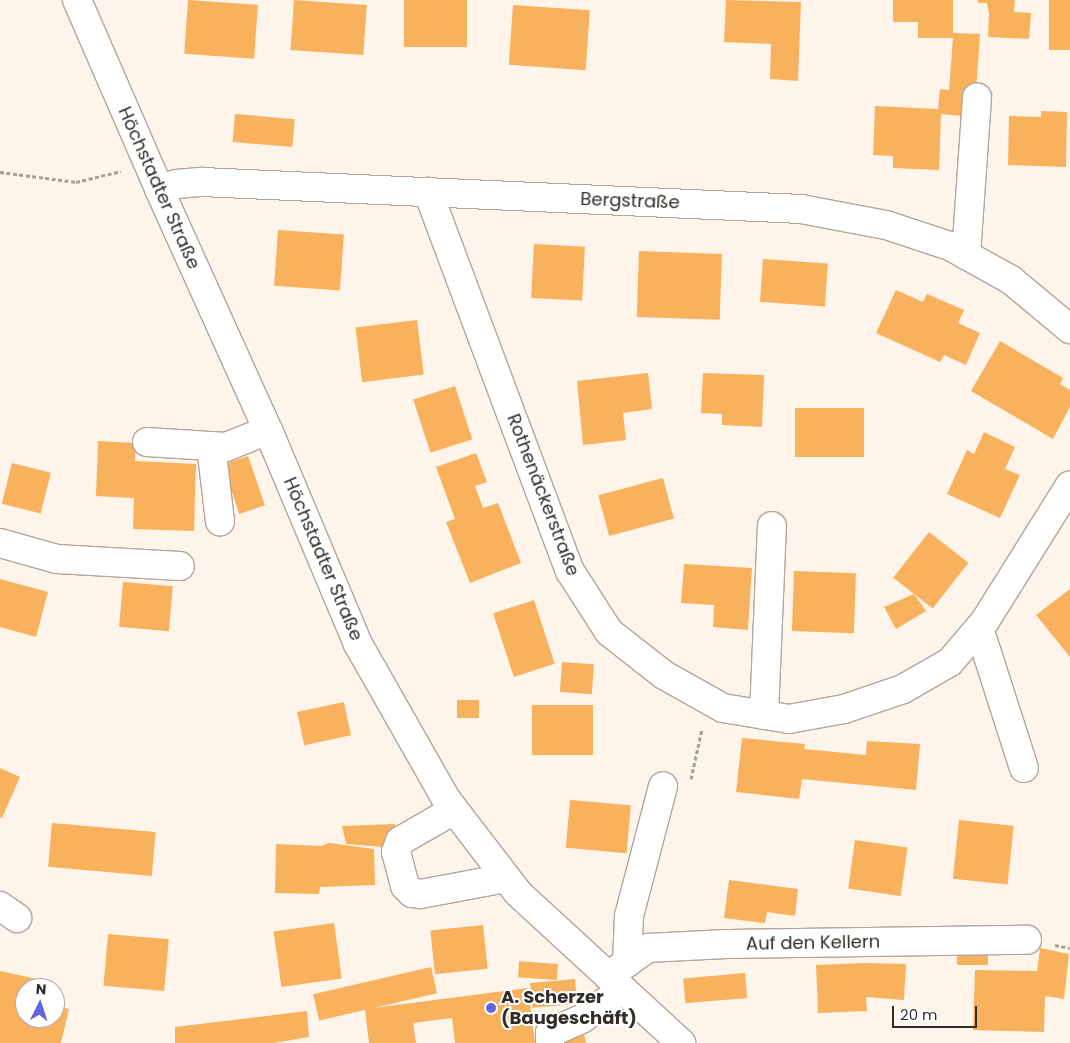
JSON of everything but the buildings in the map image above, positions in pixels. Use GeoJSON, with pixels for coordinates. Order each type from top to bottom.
{"type":"FeatureCollection","features":[{"type":"Feature","properties":{"kind":"street","name":"Höchstadter Straße"},"geometry":{"type":"LineString","coordinates":[[77,0],[159,189],[268,430],[358,644],[446,799],[518,894],[620,976],[681,1043]]}},
{"type":"Feature","properties":{"kind":"street"},"geometry":{"type":"LineString","coordinates":[[966,255],[977,97]]}},
{"type":"Feature","properties":{"kind":"street","name":"Bergstraße"},"geometry":{"type":"LineString","coordinates":[[159,189],[177,184],[202,182],[801,209],[886,225],[950,246],[1011,280],[1070,328]]}},
{"type":"Feature","properties":{"kind":"street","name":"Rothenäckerstraße"},"geometry":{"type":"LineString","coordinates":[[428,192],[570,571],[609,632],[664,675],[723,708],[789,719],[844,709],[903,689],[950,662],[980,628],[1070,485]]}},
{"type":"Feature","properties":{"kind":"street"},"geometry":{"type":"LineString","coordinates":[[147,442],[226,448],[268,430]]}},
{"type":"Feature","properties":{"kind":"street"},"geometry":{"type":"LineString","coordinates":[[211,446],[220,521]]}},
{"type":"Feature","properties":{"kind":"street"},"geometry":{"type":"LineString","coordinates":[[764,715],[772,526]]}},
{"type":"Feature","properties":{"kind":"street"},"geometry":{"type":"LineString","coordinates":[[0,543],[57,559],[180,566]]}},
{"type":"Feature","properties":{"kind":"street"},"geometry":{"type":"LineString","coordinates":[[980,628],[1024,768]]}},
{"type":"Feature","properties":{"kind":"street"},"geometry":{"type":"LineString","coordinates":[[620,976],[629,916],[663,786]]}},
{"type":"Feature","properties":{"kind":"street"},"geometry":{"type":"LineString","coordinates":[[454,810],[400,841],[396,852],[405,886],[412,893],[422,894],[506,878]]}},
{"type":"Feature","properties":{"kind":"street","name":"Auf den Kellern"},"geometry":{"type":"LineString","coordinates":[[550,1043],[550,1033],[583,1018],[648,948],[725,944],[1027,940]]}},
{"type":"Feature","properties":{"kind":"path"},"geometry":{"type":"LineString","coordinates":[[0,172],[76,182],[148,163]]}},
{"type":"Feature","properties":{"kind":"place","name":"A. Scherzer (Baugeschäft)"},"geometry":{"type":"Point","coordinates":[491,1008]}}]}
